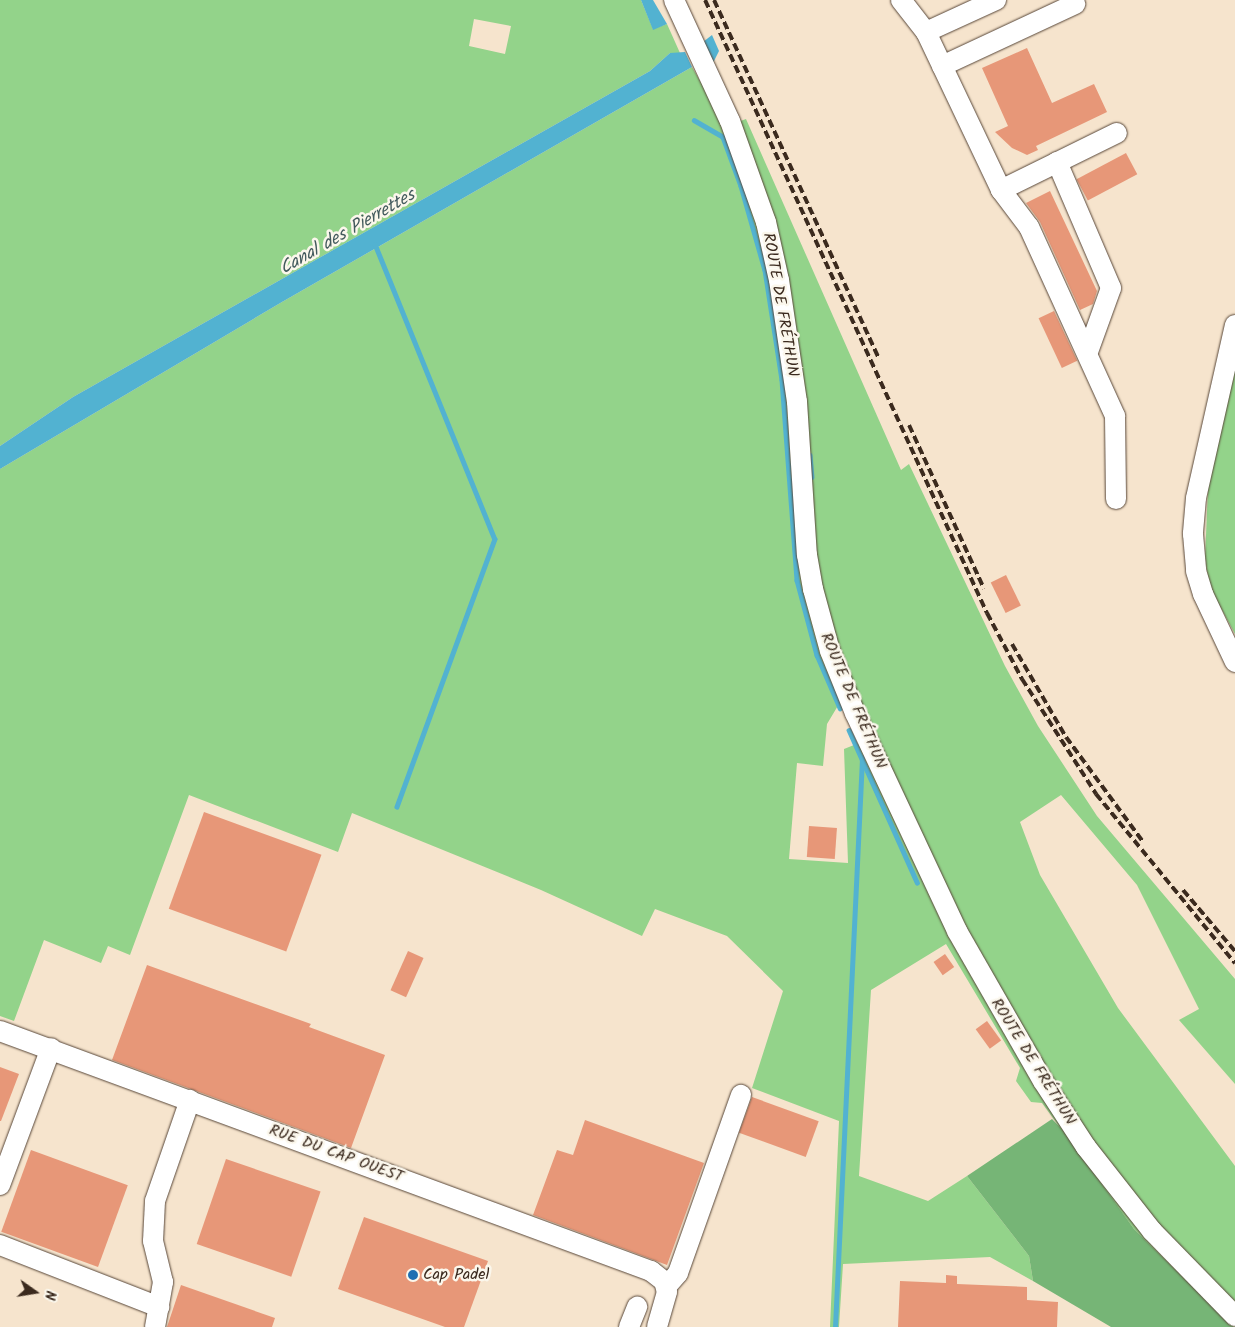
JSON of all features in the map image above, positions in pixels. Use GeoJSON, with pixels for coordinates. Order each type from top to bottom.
{"type":"FeatureCollection","features":[{"type":"Feature","properties":{"kind":"street","name":"ROUTE DE FRÉTHUN"},"geometry":{"type":"LineString","coordinates":[[674,0],[749,168],[775,260],[796,402],[807,555],[813,589],[830,651],[855,713],[960,938],[1043,1081],[1086,1147],[1129,1202],[1180,1263],[1235,1316]]}},
{"type":"Feature","properties":{"kind":"street"},"geometry":{"type":"LineString","coordinates":[[901,0],[926,32],[1001,190],[1029,227],[1088,352],[1115,416],[1116,499]]}},
{"type":"Feature","properties":{"kind":"street"},"geometry":{"type":"LineString","coordinates":[[926,32],[996,0]]}},
{"type":"Feature","properties":{"kind":"street"},"geometry":{"type":"LineString","coordinates":[[942,66],[1075,4]]}},
{"type":"Feature","properties":{"kind":"street"},"geometry":{"type":"LineString","coordinates":[[1001,190],[1117,133]]}},
{"type":"Feature","properties":{"kind":"street"},"geometry":{"type":"LineString","coordinates":[[1057,162],[1111,288],[1088,352]]}},
{"type":"Feature","properties":{"kind":"street"},"geometry":{"type":"LineString","coordinates":[[1235,325],[1196,498],[1193,534],[1196,571],[1203,594],[1235,662]]}},
{"type":"Feature","properties":{"kind":"street","name":"RUE DU CAP OUEST"},"geometry":{"type":"LineString","coordinates":[[0,1031],[51,1048],[651,1271],[660,1276],[666,1287]]}},
{"type":"Feature","properties":{"kind":"street"},"geometry":{"type":"LineString","coordinates":[[0,1185],[51,1048]]}},
{"type":"Feature","properties":{"kind":"street"},"geometry":{"type":"LineString","coordinates":[[657,1327],[665,1304],[666,1287],[678,1273],[741,1094]]}},
{"type":"Feature","properties":{"kind":"street"},"geometry":{"type":"LineString","coordinates":[[154,1327],[163,1282],[152,1223],[155,1201],[190,1100]]}},
{"type":"Feature","properties":{"kind":"street"},"geometry":{"type":"LineString","coordinates":[[0,1245],[159,1307]]}},
{"type":"Feature","properties":{"kind":"street"},"geometry":{"type":"LineString","coordinates":[[629,1327],[637,1307]]}},
{"type":"Feature","properties":{"kind":"green space"},"geometry":{"type":"Polygon","coordinates":[[[0,0],[641,0],[653,29],[667,24],[680,53],[670,53],[650,71],[73,397],[0,446],[0,0]],[[474,19],[469,46],[505,54],[511,26],[474,19]]]}},
{"type":"Feature","properties":{"kind":"green space"},"geometry":{"type":"Polygon","coordinates":[[[692,67],[726,126],[746,119],[901,470],[909,464],[1005,666],[1038,726],[1097,816],[1235,979],[1235,1084],[1179,1020],[1199,1009],[1137,885],[1061,795],[1020,822],[1040,875],[1118,1008],[1235,1166],[1235,1327],[1134,1229],[1042,1103],[1031,1102],[1016,1081],[1020,1068],[946,944],[871,990],[859,1176],[928,1201],[967,1176],[1029,1256],[1033,1281],[990,1257],[843,1264],[839,1327],[830,1327],[839,1121],[752,1088],[783,991],[727,936],[655,909],[642,936],[541,890],[352,813],[338,852],[189,795],[130,955],[108,946],[101,963],[44,940],[14,1021],[0,1016],[0,469],[282,302],[692,67]],[[842,699],[827,724],[823,766],[797,763],[789,859],[848,863],[844,749],[859,743],[842,699]]]}},
{"type":"Feature","properties":{"kind":"green space"},"geometry":{"type":"Polygon","coordinates":[[[1235,366],[1235,634],[1210,588],[1205,559],[1208,488],[1235,366]]]}},
{"type":"Feature","properties":{"kind":"green space"},"geometry":{"type":"Polygon","coordinates":[[[1052,1119],[1063,1130],[1134,1229],[1234,1327],[1111,1327],[1033,1281],[1029,1256],[967,1176],[1052,1119]]]}},
{"type":"Feature","properties":{"kind":"water"},"geometry":{"type":"Polygon","coordinates":[[[641,0],[653,0],[667,24],[653,30],[641,0]]]}},
{"type":"Feature","properties":{"kind":"water"},"geometry":{"type":"Polygon","coordinates":[[[712,35],[719,51],[713,63],[703,42],[712,35]]]}},
{"type":"Feature","properties":{"kind":"water"},"geometry":{"type":"Polygon","coordinates":[[[685,52],[692,67],[282,302],[0,469],[0,446],[73,397],[650,71],[670,53],[685,52]]]}},
{"type":"Feature","properties":{"kind":"building"},"geometry":{"type":"Polygon","coordinates":[[[1027,48],[1052,103],[1094,84],[1107,112],[1036,146],[1038,150],[1027,155],[1012,148],[995,132],[1008,126],[982,68],[1027,48]]]}},
{"type":"Feature","properties":{"kind":"building"},"geometry":{"type":"Polygon","coordinates":[[[1126,153],[1137,174],[1088,200],[1077,179],[1126,153]]]}},
{"type":"Feature","properties":{"kind":"building"},"geometry":{"type":"Polygon","coordinates":[[[1050,191],[1097,291],[1093,304],[1080,310],[1040,222],[1026,203],[1050,191]]]}},
{"type":"Feature","properties":{"kind":"building"},"geometry":{"type":"Polygon","coordinates":[[[1054,311],[1077,361],[1062,368],[1039,318],[1054,311]]]}},
{"type":"Feature","properties":{"kind":"building"},"geometry":{"type":"Polygon","coordinates":[[[1006,575],[1021,606],[1006,613],[991,582],[1006,575]]]}},
{"type":"Feature","properties":{"kind":"building"},"geometry":{"type":"Polygon","coordinates":[[[204,812],[321,855],[286,952],[169,909],[204,812]]]}},
{"type":"Feature","properties":{"kind":"building"},"geometry":{"type":"Polygon","coordinates":[[[809,826],[837,828],[835,859],[807,857],[809,826]]]}},
{"type":"Feature","properties":{"kind":"building"},"geometry":{"type":"Polygon","coordinates":[[[408,951],[424,958],[406,997],[391,990],[408,951]]]}},
{"type":"Feature","properties":{"kind":"building"},"geometry":{"type":"Polygon","coordinates":[[[945,954],[954,967],[943,975],[934,962],[945,954]]]}},
{"type":"Feature","properties":{"kind":"building"},"geometry":{"type":"Polygon","coordinates":[[[147,965],[311,1024],[309,1027],[385,1055],[351,1148],[112,1060],[147,965]]]}},
{"type":"Feature","properties":{"kind":"building"},"geometry":{"type":"Polygon","coordinates":[[[987,1021],[1001,1040],[990,1049],[976,1029],[987,1021]]]}},
{"type":"Feature","properties":{"kind":"building"},"geometry":{"type":"Polygon","coordinates":[[[0,1067],[19,1074],[1,1121],[0,1121],[0,1067]]]}},
{"type":"Feature","properties":{"kind":"building"},"geometry":{"type":"Polygon","coordinates":[[[752,1097],[819,1121],[806,1157],[739,1133],[752,1097]]]}},
{"type":"Feature","properties":{"kind":"building"},"geometry":{"type":"Polygon","coordinates":[[[585,1120],[704,1163],[667,1265],[533,1215],[557,1150],[573,1155],[585,1120]]]}},
{"type":"Feature","properties":{"kind":"building"},"geometry":{"type":"Polygon","coordinates":[[[31,1150],[128,1185],[98,1267],[1,1232],[31,1150]]]}},
{"type":"Feature","properties":{"kind":"building"},"geometry":{"type":"Polygon","coordinates":[[[226,1159],[321,1192],[291,1277],[197,1244],[226,1159]]]}},
{"type":"Feature","properties":{"kind":"building","name":"Cap Padel"},"geometry":{"type":"Polygon","coordinates":[[[364,1217],[488,1261],[464,1327],[445,1327],[338,1289],[364,1217]]]}},
{"type":"Feature","properties":{"kind":"building"},"geometry":{"type":"Polygon","coordinates":[[[946,1275],[957,1276],[957,1284],[1027,1287],[1027,1300],[1058,1302],[1057,1327],[898,1327],[900,1281],[946,1283],[946,1275]]]}},
{"type":"Feature","properties":{"kind":"building"},"geometry":{"type":"Polygon","coordinates":[[[181,1285],[275,1318],[272,1327],[167,1327],[181,1285]]]}},
{"type":"Feature","properties":{"kind":"waterway"},"geometry":{"type":"LineString","coordinates":[[694,120],[723,137],[741,186],[765,270],[782,380],[797,580],[817,655],[840,708]]}},
{"type":"Feature","properties":{"kind":"waterway"},"geometry":{"type":"LineString","coordinates":[[375,244],[495,539],[397,807]]}},
{"type":"Feature","properties":{"kind":"waterway"},"geometry":{"type":"LineString","coordinates":[[810,455],[812,477]]}},
{"type":"Feature","properties":{"kind":"waterway"},"geometry":{"type":"LineString","coordinates":[[849,730],[917,882]]}},
{"type":"Feature","properties":{"kind":"waterway"},"geometry":{"type":"LineString","coordinates":[[835,1327],[862,758]]}},
{"type":"Feature","properties":{"kind":"railway"},"geometry":{"type":"LineString","coordinates":[[705,0],[987,613],[1022,679],[1096,794],[1235,963]]}},
{"type":"Feature","properties":{"kind":"railway"},"geometry":{"type":"LineString","coordinates":[[714,0],[879,359]]}},
{"type":"Feature","properties":{"kind":"railway"},"geometry":{"type":"LineString","coordinates":[[909,425],[984,589]]}},
{"type":"Feature","properties":{"kind":"railway"},"geometry":{"type":"LineString","coordinates":[[1012,644],[1066,737],[1143,842]]}},
{"type":"Feature","properties":{"kind":"railway"},"geometry":{"type":"LineString","coordinates":[[1183,890],[1235,951]]}},
{"type":"Feature","properties":{"kind":"place","name":"Cap Padel"},"geometry":{"type":"Point","coordinates":[413,1275]}},
{"type":"Feature","properties":{"kind":"water label","name":"Canal des Pierrettes"},"geometry":{"type":"Point","coordinates":[348,233]}}]}
